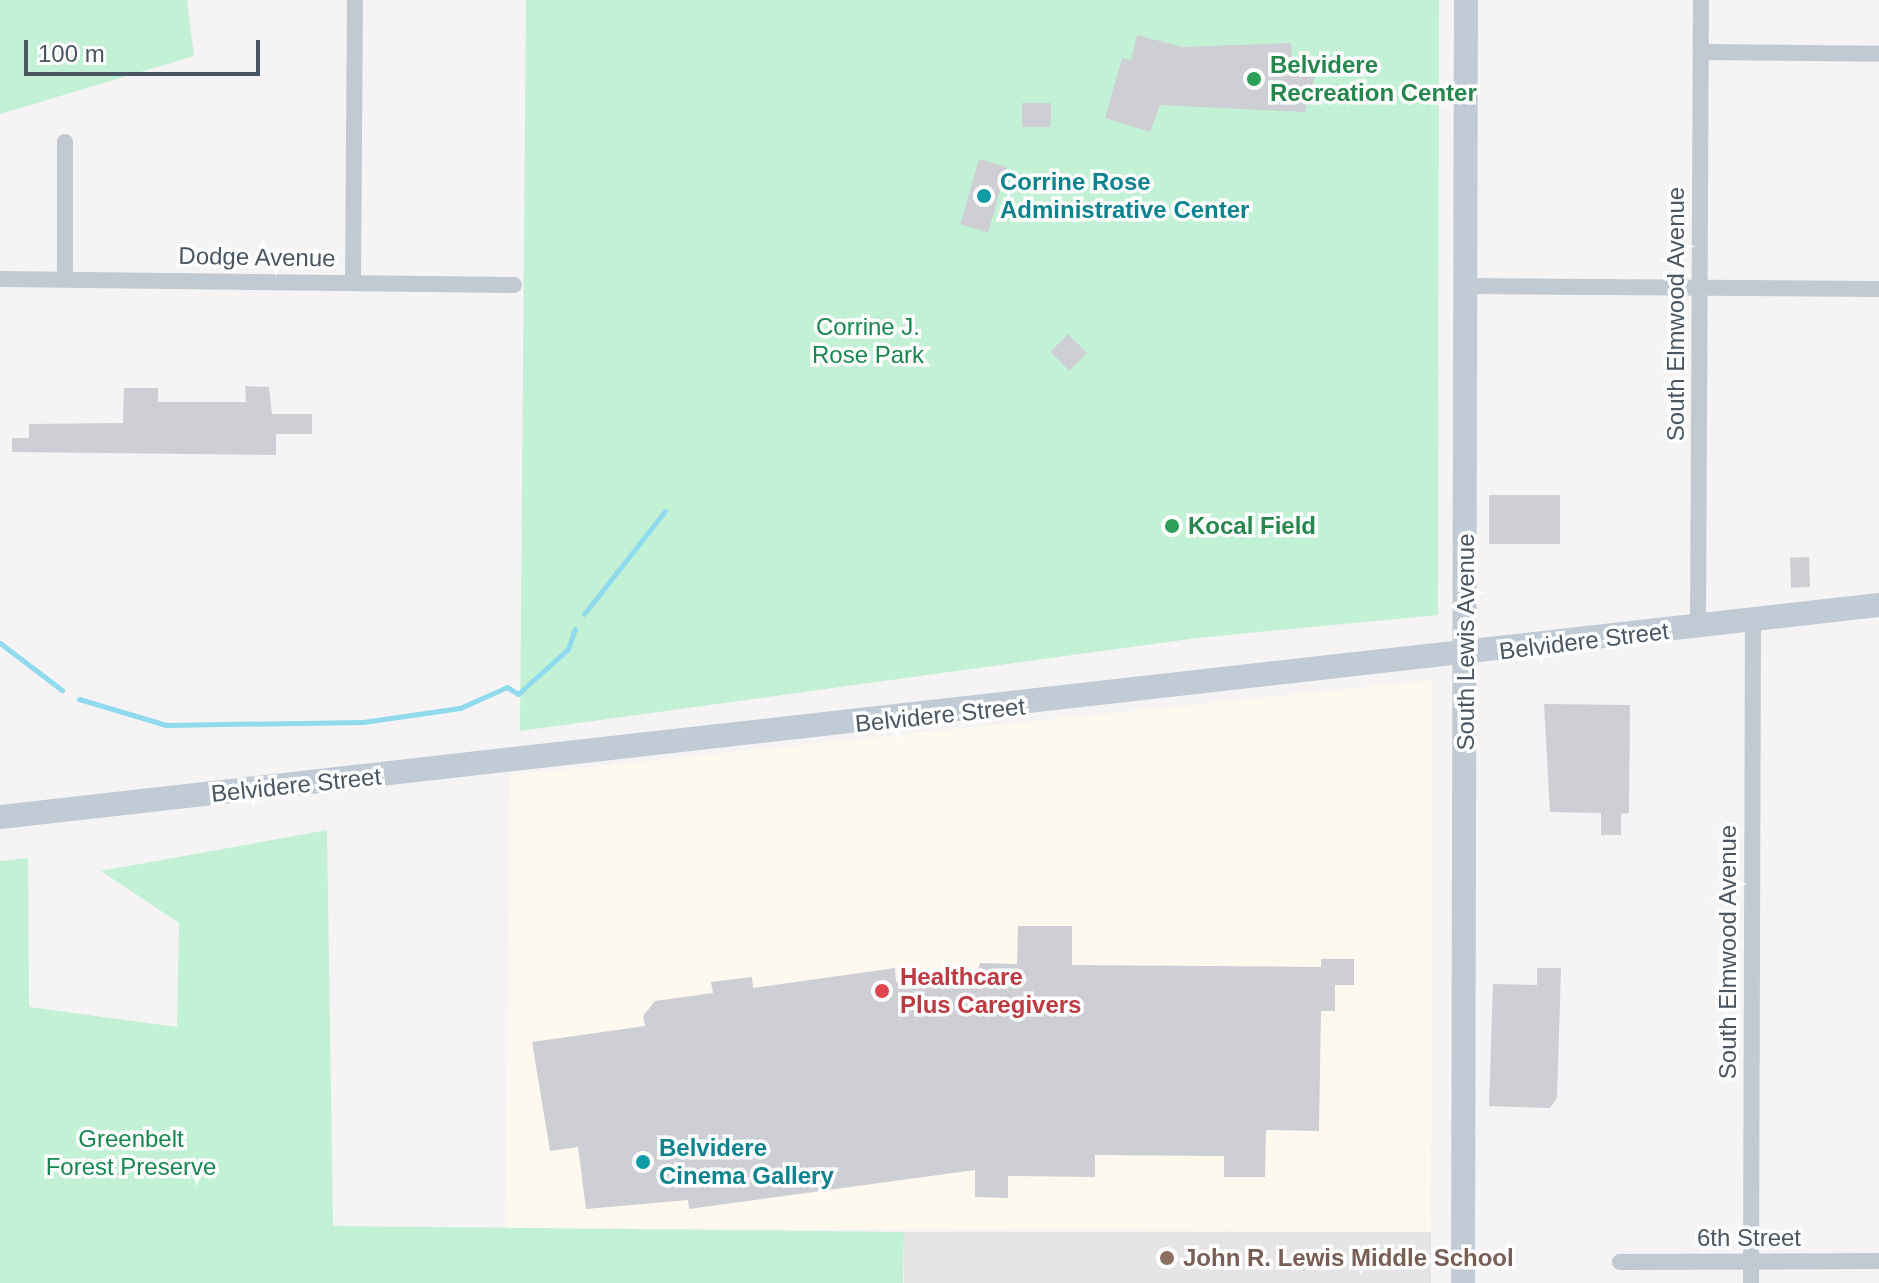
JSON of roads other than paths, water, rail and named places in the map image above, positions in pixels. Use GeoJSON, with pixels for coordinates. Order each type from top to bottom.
{"type":"FeatureCollection","features":[{"type":"Feature","properties":{"kind":"main road","name":"South Lewis Avenue"},"geometry":{"type":"LineString","coordinates":[[1463,1283],[1466,0]]}},
{"type":"Feature","properties":{"kind":"main road","name":"Belvidere Street"},"geometry":{"type":"LineString","coordinates":[[0,817],[1466,656],[1879,605]]}},
{"type":"Feature","properties":{"kind":"street"},"geometry":{"type":"LineString","coordinates":[[353,283],[355,0]]}},
{"type":"Feature","properties":{"kind":"street","name":"South Elmwood Avenue"},"geometry":{"type":"LineString","coordinates":[[1698,627],[1701,0]]}},
{"type":"Feature","properties":{"kind":"street"},"geometry":{"type":"LineString","coordinates":[[1701,52],[1879,54]]}},
{"type":"Feature","properties":{"kind":"street"},"geometry":{"type":"LineString","coordinates":[[65,142],[65,279]]}},
{"type":"Feature","properties":{"kind":"street","name":"Dodge Avenue"},"geometry":{"type":"LineString","coordinates":[[0,279],[514,285]]}},
{"type":"Feature","properties":{"kind":"street"},"geometry":{"type":"LineString","coordinates":[[1466,286],[1879,289]]}},
{"type":"Feature","properties":{"kind":"street","name":"South Elmwood Avenue"},"geometry":{"type":"LineString","coordinates":[[1751,1283],[1753,621]]}},
{"type":"Feature","properties":{"kind":"street","name":"6th Street"},"geometry":{"type":"LineString","coordinates":[[1620,1262],[1879,1261]]}},
{"type":"Feature","properties":{"kind":"waterway"},"geometry":{"type":"LineString","coordinates":[[584,614],[665,511]]}},
{"type":"Feature","properties":{"kind":"waterway"},"geometry":{"type":"LineString","coordinates":[[79,699],[166,725],[363,722],[460,708],[507,687],[518,694],[568,649],[575,629]]}},
{"type":"Feature","properties":{"kind":"waterway"},"geometry":{"type":"LineString","coordinates":[[0,643],[62,690]]}},
{"type":"Feature","properties":{"kind":"place","name":"Belvidere Recreation Center"},"geometry":{"type":"Point","coordinates":[1254,79]}},
{"type":"Feature","properties":{"kind":"place","name":"Corrine Rose Administrative Center"},"geometry":{"type":"Point","coordinates":[984,196]}},
{"type":"Feature","properties":{"kind":"place","name":"Kocal Field"},"geometry":{"type":"Point","coordinates":[1172,526]}},
{"type":"Feature","properties":{"kind":"place","name":"Healthcare Plus Caregivers"},"geometry":{"type":"Point","coordinates":[882,991]}},
{"type":"Feature","properties":{"kind":"place","name":"Belvidere Cinema Gallery"},"geometry":{"type":"Point","coordinates":[643,1162]}},
{"type":"Feature","properties":{"kind":"place","name":"John R. Lewis Middle School"},"geometry":{"type":"Point","coordinates":[1167,1258]}},
{"type":"Feature","properties":{"kind":"park label","name":"Corrine J. Rose Park"},"geometry":{"type":"Point","coordinates":[868,341]}},
{"type":"Feature","properties":{"kind":"park label","name":"Greenbelt Forest Preserve"},"geometry":{"type":"Point","coordinates":[131,1153]}}]}
